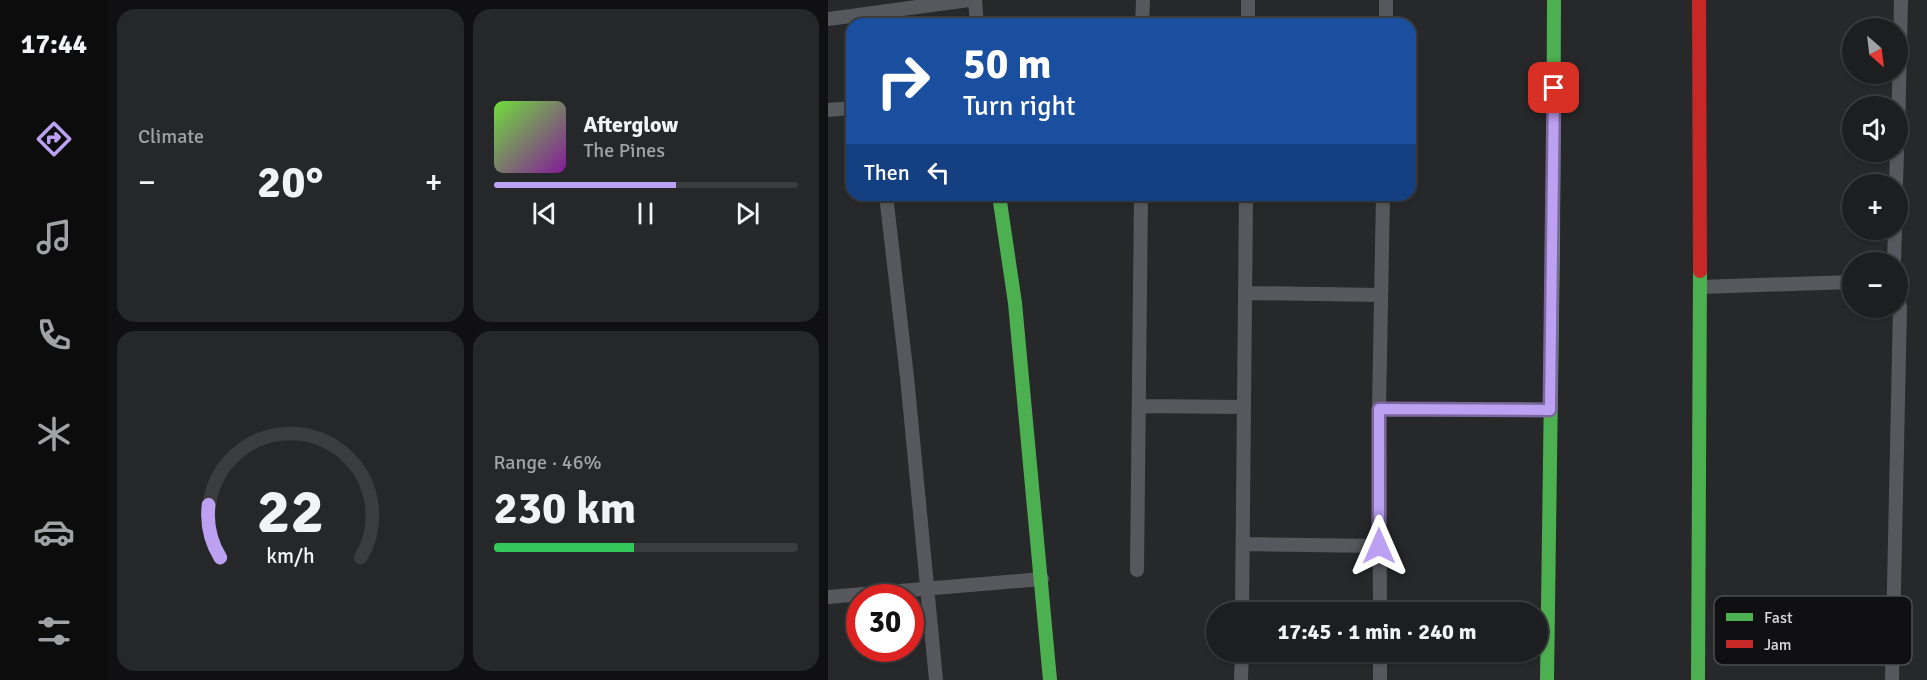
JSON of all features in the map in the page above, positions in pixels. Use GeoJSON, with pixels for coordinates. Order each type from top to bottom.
{"type":"FeatureCollection","features":[{"type":"Feature","properties":{"kind":"street"},"geometry":{"type":"LineString","coordinates":[[828,19],[969,0]]}},
{"type":"Feature","properties":{"kind":"street"},"geometry":{"type":"LineString","coordinates":[[975,0],[976,18]]}},
{"type":"Feature","properties":{"kind":"street"},"geometry":{"type":"LineString","coordinates":[[1142,18],[1143,0]]}},
{"type":"Feature","properties":{"kind":"street"},"geometry":{"type":"LineString","coordinates":[[1248,0],[1248,18]]}},
{"type":"Feature","properties":{"kind":"street"},"geometry":{"type":"LineString","coordinates":[[1386,0],[1386,18]]}},
{"type":"Feature","properties":{"kind":"street"},"geometry":{"type":"LineString","coordinates":[[1546,680],[1554,0]]}},
{"type":"Feature","properties":{"kind":"street"},"geometry":{"type":"LineString","coordinates":[[1698,680],[1699,0]]}},
{"type":"Feature","properties":{"kind":"street"},"geometry":{"type":"LineString","coordinates":[[1899,96],[1901,0]]}},
{"type":"Feature","properties":{"kind":"street"},"geometry":{"type":"LineString","coordinates":[[828,110],[846,108]]}},
{"type":"Feature","properties":{"kind":"street"},"geometry":{"type":"LineString","coordinates":[[887,201],[907,376],[936,680]]}},
{"type":"Feature","properties":{"kind":"street"},"geometry":{"type":"LineString","coordinates":[[1000,201],[1015,303],[1050,680]]}},
{"type":"Feature","properties":{"kind":"street"},"geometry":{"type":"LineString","coordinates":[[1137,570],[1141,201]]}},
{"type":"Feature","properties":{"kind":"street"},"geometry":{"type":"LineString","coordinates":[[1242,602],[1246,201]]}},
{"type":"Feature","properties":{"kind":"street"},"geometry":{"type":"LineString","coordinates":[[1380,602],[1379,409],[1383,201]]}},
{"type":"Feature","properties":{"kind":"street"},"geometry":{"type":"LineString","coordinates":[[1700,287],[1842,282]]}},
{"type":"Feature","properties":{"kind":"street"},"geometry":{"type":"LineString","coordinates":[[1245,293],[1381,295]]}},
{"type":"Feature","properties":{"kind":"street"},"geometry":{"type":"LineString","coordinates":[[1894,596],[1900,318]]}},
{"type":"Feature","properties":{"kind":"street"},"geometry":{"type":"LineString","coordinates":[[1139,406],[1244,408]]}},
{"type":"Feature","properties":{"kind":"street"},"geometry":{"type":"LineString","coordinates":[[1379,409],[1550,410]]}},
{"type":"Feature","properties":{"kind":"street"},"geometry":{"type":"LineString","coordinates":[[1243,544],[1379,546]]}},
{"type":"Feature","properties":{"kind":"street"},"geometry":{"type":"LineString","coordinates":[[828,597],[1042,579]]}},
{"type":"Feature","properties":{"kind":"street"},"geometry":{"type":"LineString","coordinates":[[1241,680],[1242,662]]}},
{"type":"Feature","properties":{"kind":"street"},"geometry":{"type":"LineString","coordinates":[[1380,662],[1380,680]]}},
{"type":"Feature","properties":{"kind":"street"},"geometry":{"type":"LineString","coordinates":[[1892,665],[1892,680]]}},
{"type":"Feature","properties":{"kind":"traffic: fast"},"geometry":{"type":"LineString","coordinates":[[1547,680],[1554,0]]}},
{"type":"Feature","properties":{"kind":"traffic: fast"},"geometry":{"type":"LineString","coordinates":[[1000,201],[1015,303],[1050,680]]}},
{"type":"Feature","properties":{"kind":"traffic: fast"},"geometry":{"type":"LineString","coordinates":[[1698,680],[1700,271]]}},
{"type":"Feature","properties":{"kind":"traffic: jam"},"geometry":{"type":"LineString","coordinates":[[1699,0],[1700,271]]}},
{"type":"Feature","properties":{"kind":"route"},"geometry":{"type":"LineString","coordinates":[[1379,546],[1379,409],[1550,410],[1554,88]]}}]}
